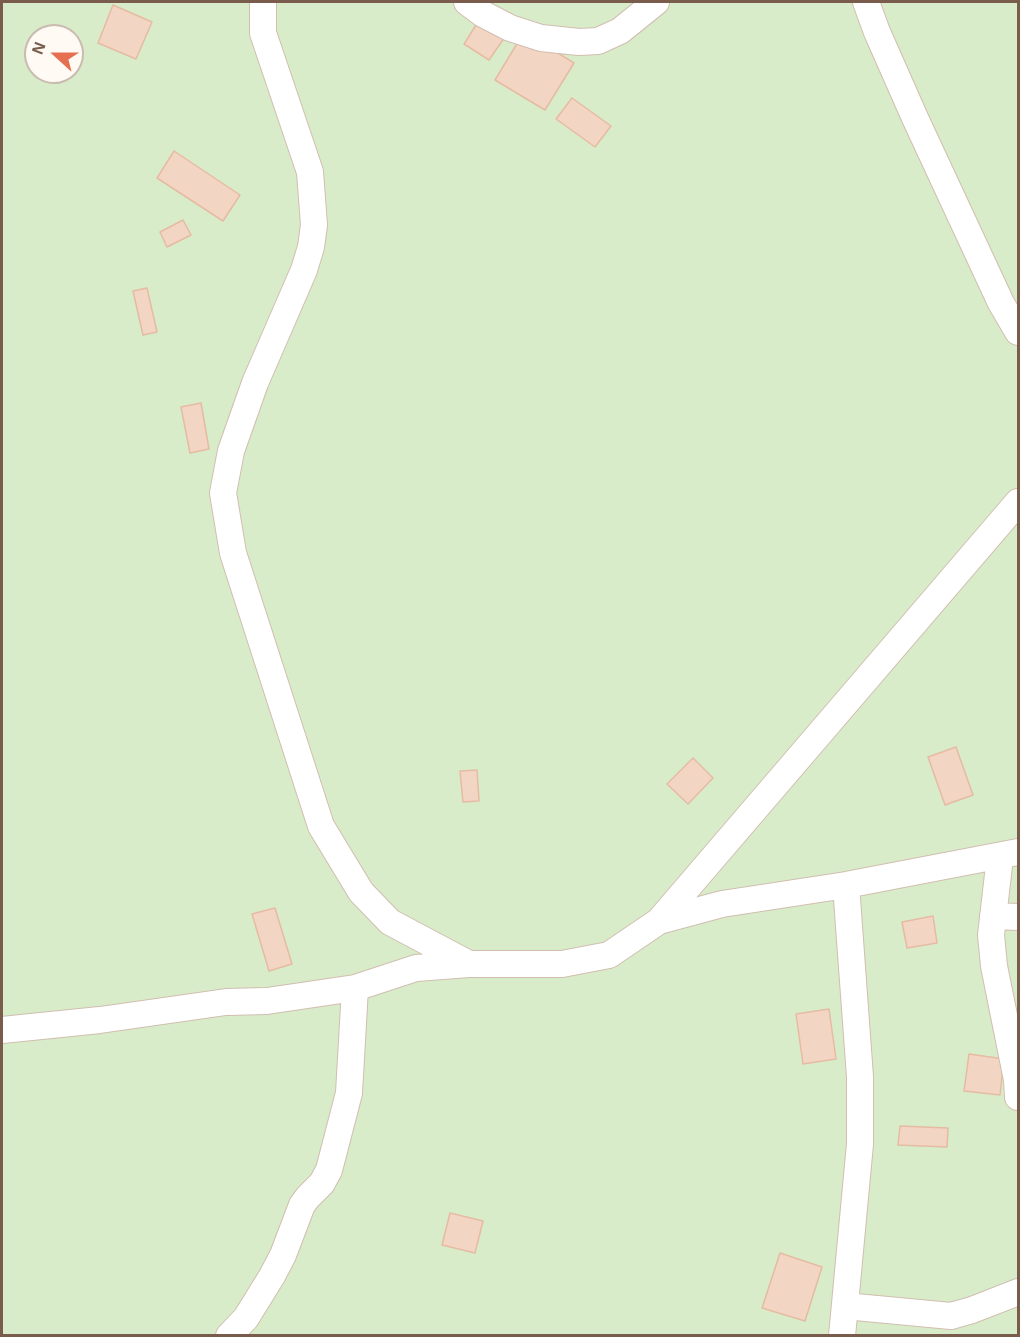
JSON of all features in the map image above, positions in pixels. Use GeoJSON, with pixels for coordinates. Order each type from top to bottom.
{"type":"FeatureCollection","features":[{"type":"Feature","properties":{"kind":"street"},"geometry":{"type":"LineString","coordinates":[[263,2],[263,33],[310,172],[314,225],[311,247],[304,270],[255,383],[231,451],[223,493],[233,553],[321,825],[361,892],[390,922],[469,964]]}},
{"type":"Feature","properties":{"kind":"street"},"geometry":{"type":"LineString","coordinates":[[467,2],[483,14],[510,28],[541,38],[579,42],[598,41],[620,31],[656,2]]}},
{"type":"Feature","properties":{"kind":"street"},"geometry":{"type":"LineString","coordinates":[[866,2],[915,118],[1001,303],[1018,332]]}},
{"type":"Feature","properties":{"kind":"street"},"geometry":{"type":"LineString","coordinates":[[2,1030],[100,1020],[226,1002],[267,1001],[355,988],[416,968],[469,964],[561,964],[609,955],[659,921],[1018,502]]}},
{"type":"Feature","properties":{"kind":"street"},"geometry":{"type":"LineString","coordinates":[[659,921],[722,904],[846,885],[1009,854],[1006,916],[991,935],[994,966],[1017,1080],[1018,1097]]}},
{"type":"Feature","properties":{"kind":"street"},"geometry":{"type":"LineString","coordinates":[[842,1335],[860,1144],[860,1077],[846,885]]}},
{"type":"Feature","properties":{"kind":"street"},"geometry":{"type":"LineString","coordinates":[[229,1335],[246,1318],[267,1285],[283,1255],[302,1205],[322,1183],[329,1170],[349,1093],[355,988]]}},
{"type":"Feature","properties":{"kind":"street"},"geometry":{"type":"LineString","coordinates":[[844,1306],[951,1316],[1018,1292]]}},
{"type":"Feature","properties":{"kind":"green space"},"geometry":{"type":"Polygon","coordinates":[[[2,2],[1018,2],[1018,1335],[2,1335],[2,2]]]}},
{"type":"Feature","properties":{"kind":"building"},"geometry":{"type":"Polygon","coordinates":[[[113,5],[152,22],[136,59],[98,43],[113,5]]]}},
{"type":"Feature","properties":{"kind":"building"},"geometry":{"type":"Polygon","coordinates":[[[483,14],[509,31],[489,60],[464,44],[483,14]]]}},
{"type":"Feature","properties":{"kind":"building"},"geometry":{"type":"Polygon","coordinates":[[[524,32],[574,63],[545,110],[495,80],[524,32]]]}},
{"type":"Feature","properties":{"kind":"building"},"geometry":{"type":"Polygon","coordinates":[[[572,98],[611,126],[595,147],[556,119],[572,98]]]}},
{"type":"Feature","properties":{"kind":"building"},"geometry":{"type":"Polygon","coordinates":[[[174,151],[240,195],[223,221],[157,178],[174,151]]]}},
{"type":"Feature","properties":{"kind":"building"},"geometry":{"type":"Polygon","coordinates":[[[183,220],[191,235],[167,247],[160,232],[183,220]]]}},
{"type":"Feature","properties":{"kind":"building"},"geometry":{"type":"Polygon","coordinates":[[[147,288],[157,332],[143,335],[133,291],[147,288]]]}},
{"type":"Feature","properties":{"kind":"building"},"geometry":{"type":"Polygon","coordinates":[[[201,403],[209,449],[190,453],[181,407],[201,403]]]}},
{"type":"Feature","properties":{"kind":"building"},"geometry":{"type":"Polygon","coordinates":[[[956,747],[973,795],[945,805],[928,757],[956,747]]]}},
{"type":"Feature","properties":{"kind":"building"},"geometry":{"type":"Polygon","coordinates":[[[693,758],[713,778],[688,804],[667,784],[693,758]]]}},
{"type":"Feature","properties":{"kind":"building"},"geometry":{"type":"Polygon","coordinates":[[[477,770],[479,801],[463,802],[460,771],[477,770]]]}},
{"type":"Feature","properties":{"kind":"building"},"geometry":{"type":"Polygon","coordinates":[[[275,908],[292,964],[269,971],[252,914],[275,908]]]}},
{"type":"Feature","properties":{"kind":"building"},"geometry":{"type":"Polygon","coordinates":[[[933,916],[937,943],[907,948],[902,922],[933,916]]]}},
{"type":"Feature","properties":{"kind":"building"},"geometry":{"type":"Polygon","coordinates":[[[829,1009],[836,1059],[803,1064],[796,1014],[829,1009]]]}},
{"type":"Feature","properties":{"kind":"building"},"geometry":{"type":"Polygon","coordinates":[[[969,1054],[1004,1059],[1000,1095],[964,1091],[969,1054]]]}},
{"type":"Feature","properties":{"kind":"building"},"geometry":{"type":"Polygon","coordinates":[[[900,1126],[948,1128],[947,1147],[898,1145],[900,1126]]]}},
{"type":"Feature","properties":{"kind":"building"},"geometry":{"type":"Polygon","coordinates":[[[450,1213],[483,1221],[475,1253],[442,1245],[450,1213]]]}},
{"type":"Feature","properties":{"kind":"building"},"geometry":{"type":"Polygon","coordinates":[[[780,1253],[822,1267],[805,1321],[762,1308],[780,1253]]]}}]}
